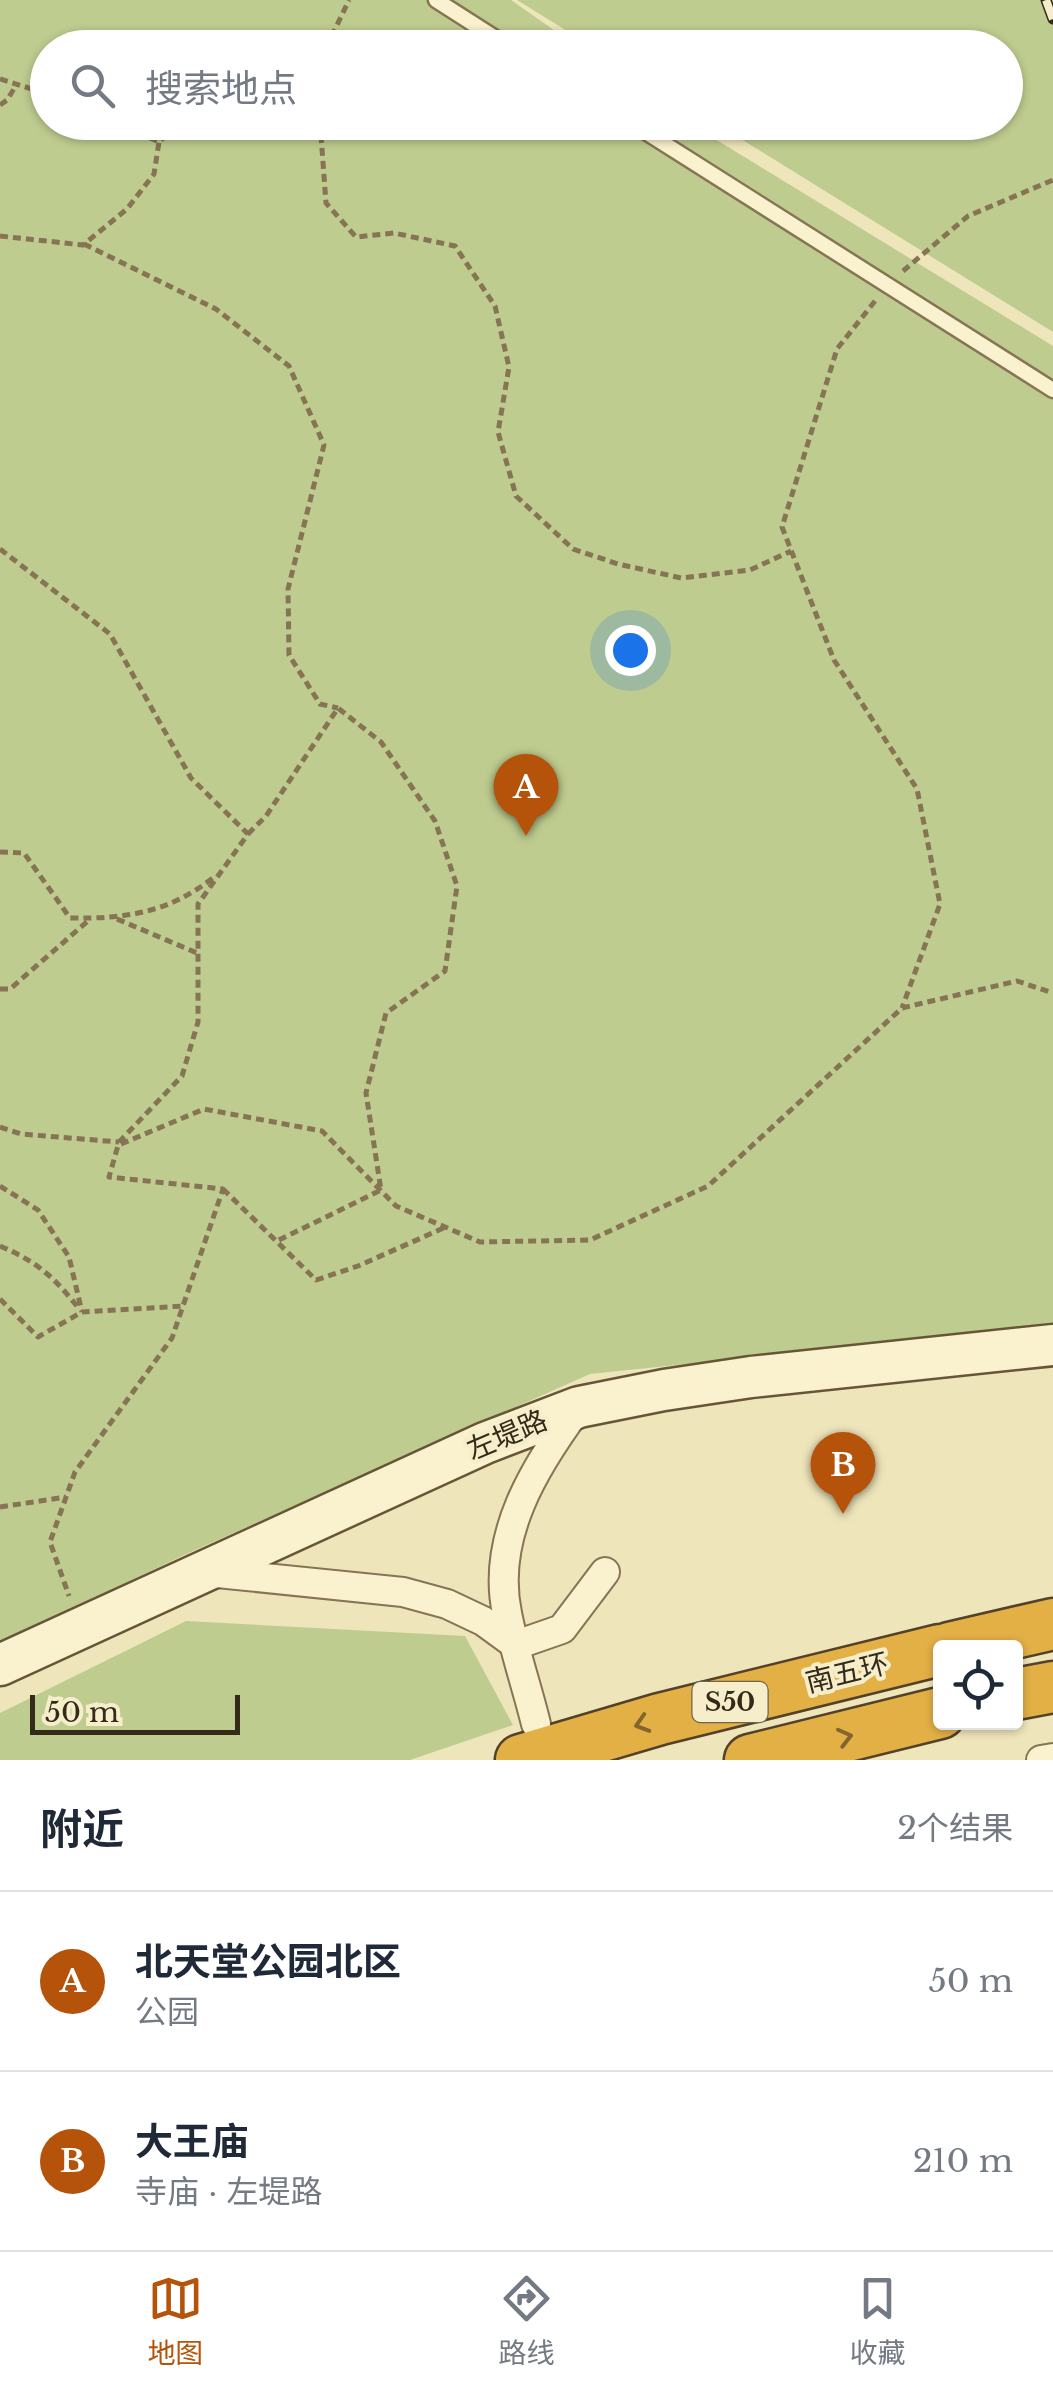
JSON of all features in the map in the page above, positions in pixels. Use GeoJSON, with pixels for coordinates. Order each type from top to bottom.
{"type":"FeatureCollection","features":[{"type":"Feature","properties":{"kind":"highway"},"geometry":{"type":"LineString","coordinates":[[984,1640],[1053,1624]]}},
{"type":"Feature","properties":{"kind":"highway","name":"南五环"},"geometry":{"type":"LineString","coordinates":[[529,1742],[660,1719],[933,1652]]}},
{"type":"Feature","properties":{"kind":"highway"},"geometry":{"type":"LineString","coordinates":[[1023,1692],[1053,1686]]}},
{"type":"Feature","properties":{"kind":"highway","name":"S50"},"geometry":{"type":"LineString","coordinates":[[750,1760],[933,1715]]}},
{"type":"Feature","properties":{"kind":"main road","name":"左堤路"},"geometry":{"type":"LineString","coordinates":[[0,1665],[484,1443],[578,1407],[751,1377],[1053,1345]]}},
{"type":"Feature","properties":{"kind":"street"},"geometry":{"type":"LineString","coordinates":[[529,1742],[516,1644],[506,1610],[505,1572],[510,1536],[523,1492],[544,1452],[578,1407]]}},
{"type":"Feature","properties":{"kind":"street"},"geometry":{"type":"LineString","coordinates":[[205,1572],[403,1592],[447,1604],[483,1621],[516,1644]]}},
{"type":"Feature","properties":{"kind":"street"},"geometry":{"type":"LineString","coordinates":[[516,1644],[562,1629],[604,1572]]}},
{"type":"Feature","properties":{"kind":"street"},"geometry":{"type":"LineString","coordinates":[[1042,1760],[1053,1758]]}},
{"type":"Feature","properties":{"kind":"lane"},"geometry":{"type":"LineString","coordinates":[[436,0],[483,30]]}},
{"type":"Feature","properties":{"kind":"lane"},"geometry":{"type":"LineString","coordinates":[[658,140],[1053,390]]}},
{"type":"Feature","properties":{"kind":"path"},"geometry":{"type":"LineString","coordinates":[[335,30],[350,0]]}},
{"type":"Feature","properties":{"kind":"path"},"geometry":{"type":"LineString","coordinates":[[0,78],[30,88]]}},
{"type":"Feature","properties":{"kind":"path"},"geometry":{"type":"LineString","coordinates":[[0,105],[17,84]]}},
{"type":"Feature","properties":{"kind":"path"},"geometry":{"type":"LineString","coordinates":[[84,244],[127,209],[154,174],[159,142],[154,140]]}},
{"type":"Feature","properties":{"kind":"path"},"geometry":{"type":"LineString","coordinates":[[321,140],[326,203],[356,237],[394,233],[455,246],[495,306],[509,367],[498,432],[516,496],[572,549],[681,578],[750,570],[791,551]]}},
{"type":"Feature","properties":{"kind":"path"},"geometry":{"type":"LineString","coordinates":[[0,1127],[21,1134],[119,1144],[204,1109],[322,1132],[396,1206],[480,1242],[590,1240],[708,1186],[902,1008],[940,904],[917,789],[834,660],[782,527],[837,350],[888,285],[968,216],[1053,180]]}},
{"type":"Feature","properties":{"kind":"path"},"geometry":{"type":"LineString","coordinates":[[0,236],[84,244],[216,309],[289,366],[324,446],[288,589],[289,654],[320,704],[338,708],[382,742],[435,822],[457,886],[445,971],[386,1013],[374,1060],[366,1092],[381,1190]]}},
{"type":"Feature","properties":{"kind":"path"},"geometry":{"type":"LineString","coordinates":[[0,549],[110,634],[191,778],[248,834]]}},
{"type":"Feature","properties":{"kind":"path"},"geometry":{"type":"LineString","coordinates":[[338,708],[266,816],[248,834],[198,904],[198,1022],[182,1076],[119,1144],[109,1177],[223,1189],[316,1280],[446,1227]]}},
{"type":"Feature","properties":{"kind":"path"},"geometry":{"type":"LineString","coordinates":[[0,852],[24,853],[70,918],[117,919],[192,895],[222,870]]}},
{"type":"Feature","properties":{"kind":"path"},"geometry":{"type":"LineString","coordinates":[[0,988],[10,990],[91,918]]}},
{"type":"Feature","properties":{"kind":"path"},"geometry":{"type":"LineString","coordinates":[[117,919],[197,954]]}},
{"type":"Feature","properties":{"kind":"path"},"geometry":{"type":"LineString","coordinates":[[902,1008],[1017,982],[1053,993]]}},
{"type":"Feature","properties":{"kind":"path"},"geometry":{"type":"LineString","coordinates":[[0,1186],[38,1210],[68,1258],[82,1312]]}},
{"type":"Feature","properties":{"kind":"path"},"geometry":{"type":"LineString","coordinates":[[81,1628],[50,1542],[75,1472],[172,1338],[223,1189]]}},
{"type":"Feature","properties":{"kind":"path"},"geometry":{"type":"LineString","coordinates":[[275,1242],[381,1190]]}},
{"type":"Feature","properties":{"kind":"path"},"geometry":{"type":"LineString","coordinates":[[0,1246],[31,1260],[58,1282],[82,1312]]}},
{"type":"Feature","properties":{"kind":"path"},"geometry":{"type":"LineString","coordinates":[[0,1299],[38,1337],[82,1312],[183,1306]]}},
{"type":"Feature","properties":{"kind":"path"},"geometry":{"type":"LineString","coordinates":[[0,1506],[66,1497]]}},
{"type":"Feature","properties":{"kind":"green space"},"geometry":{"type":"Polygon","coordinates":[[[0,0],[511,0],[554,30],[30,30],[30,140],[717,140],[1053,346],[1053,1326],[590,1374],[184,1555],[0,1643],[0,0]]]}},
{"type":"Feature","properties":{"kind":"green space"},"geometry":{"type":"Polygon","coordinates":[[[517,0],[1053,0],[1053,332],[742,140],[1023,140],[1023,30],[566,30],[517,0]]]}},
{"type":"Feature","properties":{"kind":"green space"},"geometry":{"type":"Polygon","coordinates":[[[186,1621],[465,1636],[513,1725],[410,1760],[0,1760],[0,1713],[186,1621]]]}},
{"type":"Feature","properties":{"kind":"railway"},"geometry":{"type":"LineString","coordinates":[[1046,0],[1053,19]]}},
{"type":"Feature","properties":{"kind":"place","name":"北天堂公园北区"},"geometry":{"type":"Point","coordinates":[526,836]}},
{"type":"Feature","properties":{"kind":"place","name":"大王庙"},"geometry":{"type":"Point","coordinates":[843,1514]}}]}
